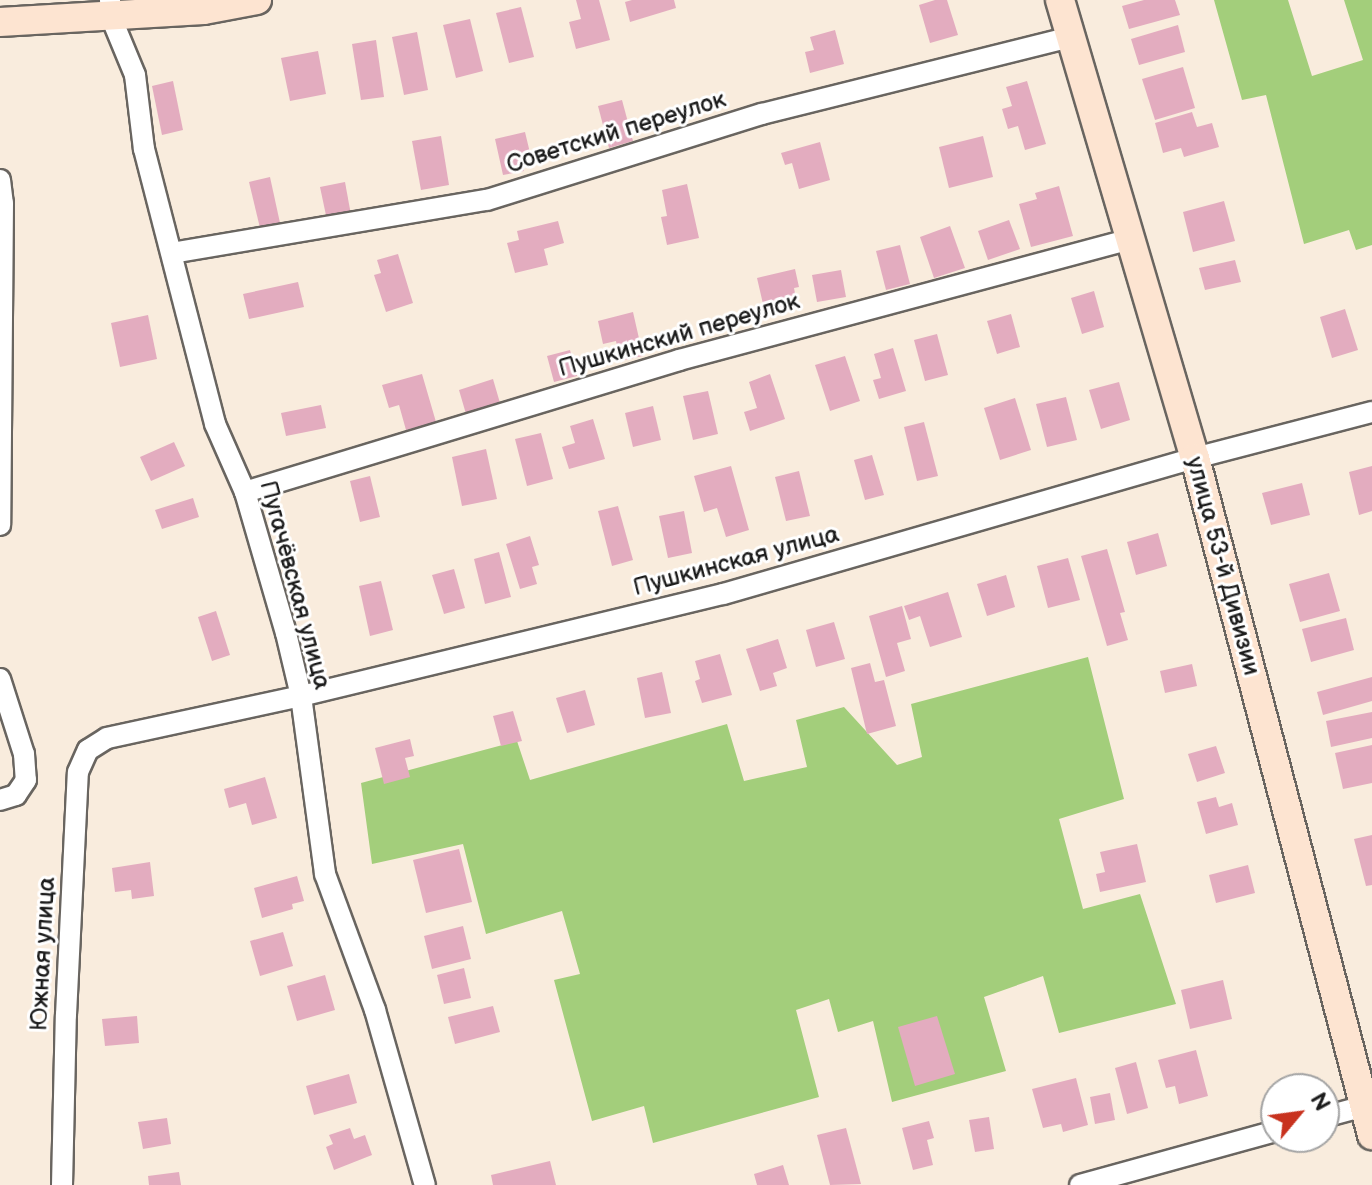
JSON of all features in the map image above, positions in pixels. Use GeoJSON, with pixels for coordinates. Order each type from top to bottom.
{"type":"FeatureCollection","features":[{"type":"Feature","properties":{"kind":"street"},"geometry":{"type":"LineString","coordinates":[[0,22],[110,8],[204,10],[257,0]]}},
{"type":"Feature","properties":{"kind":"street","name":"улица 53-й Дивизии"},"geometry":{"type":"LineString","coordinates":[[1060,0],[1195,458],[1368,1105],[1372,1135]]}},
{"type":"Feature","properties":{"kind":"street","name":"Пугачёвская улица"},"geometry":{"type":"LineString","coordinates":[[110,8],[135,75],[144,149],[215,424],[245,492],[301,696],[325,874],[375,1010],[425,1185]]}},
{"type":"Feature","properties":{"kind":"street","name":"Советский переулок"},"geometry":{"type":"LineString","coordinates":[[172,253],[487,200],[762,114],[1071,37]]}},
{"type":"Feature","properties":{"kind":"street"},"geometry":{"type":"LineString","coordinates":[[0,180],[3,218],[0,525]]}},
{"type":"Feature","properties":{"kind":"street","name":"Пушкинский переулок"},"geometry":{"type":"LineString","coordinates":[[245,492],[679,360],[1131,239]]}},
{"type":"Feature","properties":{"kind":"street","name":"Пушкинская улица"},"geometry":{"type":"LineString","coordinates":[[107,738],[301,696],[723,594],[1195,458],[1372,412]]}},
{"type":"Feature","properties":{"kind":"street"},"geometry":{"type":"LineString","coordinates":[[0,679],[24,754],[26,780],[16,795],[0,800]]}},
{"type":"Feature","properties":{"kind":"street","name":"Южная улица"},"geometry":{"type":"LineString","coordinates":[[62,1185],[66,1015],[78,772],[88,750],[107,738]]}},
{"type":"Feature","properties":{"kind":"street"},"geometry":{"type":"LineString","coordinates":[[1340,1113],[1368,1105]]}},
{"type":"Feature","properties":{"kind":"street"},"geometry":{"type":"LineString","coordinates":[[1080,1185],[1260,1135]]}},
{"type":"Feature","properties":{"kind":"green space"},"geometry":{"type":"Polygon","coordinates":[[[1214,0],[1288,0],[1312,76],[1363,60],[1344,0],[1372,0],[1372,245],[1356,250],[1349,230],[1304,244],[1266,95],[1242,100],[1214,0]]]}},
{"type":"Feature","properties":{"kind":"green space"},"geometry":{"type":"Polygon","coordinates":[[[1088,657],[1124,799],[1059,819],[1083,909],[1140,894],[1176,1004],[1059,1033],[1043,976],[984,997],[1006,1071],[892,1102],[873,1021],[838,1032],[829,999],[796,1010],[819,1097],[653,1143],[644,1106],[592,1121],[554,980],[580,974],[562,911],[486,934],[463,844],[372,864],[361,783],[517,741],[530,780],[727,724],[744,781],[807,767],[796,720],[844,707],[897,765],[922,757],[911,704],[1088,657]]]}},
{"type":"Feature","properties":{"kind":"building"},"geometry":{"type":"Polygon","coordinates":[[[576,0],[599,0],[610,40],[576,49],[569,22],[581,19],[576,0]]]}},
{"type":"Feature","properties":{"kind":"building"},"geometry":{"type":"Polygon","coordinates":[[[674,0],[676,8],[630,22],[625,2],[674,0]]]}},
{"type":"Feature","properties":{"kind":"building"},"geometry":{"type":"Polygon","coordinates":[[[947,0],[958,35],[930,43],[919,5],[947,0]]]}},
{"type":"Feature","properties":{"kind":"building"},"geometry":{"type":"Polygon","coordinates":[[[1144,0],[1175,0],[1180,15],[1129,29],[1122,6],[1144,0]]]}},
{"type":"Feature","properties":{"kind":"building"},"geometry":{"type":"Polygon","coordinates":[[[521,7],[534,57],[509,63],[496,13],[521,7]]]}},
{"type":"Feature","properties":{"kind":"building"},"geometry":{"type":"Polygon","coordinates":[[[470,19],[483,71],[456,78],[443,25],[470,19]]]}},
{"type":"Feature","properties":{"kind":"building"},"geometry":{"type":"Polygon","coordinates":[[[1178,25],[1185,52],[1139,65],[1131,39],[1178,25]]]}},
{"type":"Feature","properties":{"kind":"building"},"geometry":{"type":"Polygon","coordinates":[[[835,30],[844,64],[810,73],[805,52],[814,50],[810,37],[835,30]]]}},
{"type":"Feature","properties":{"kind":"building"},"geometry":{"type":"Polygon","coordinates":[[[417,32],[428,90],[404,95],[392,37],[417,32]]]}},
{"type":"Feature","properties":{"kind":"building"},"geometry":{"type":"Polygon","coordinates":[[[376,40],[384,97],[361,100],[352,44],[376,40]]]}},
{"type":"Feature","properties":{"kind":"building"},"geometry":{"type":"Polygon","coordinates":[[[318,51],[326,94],[290,101],[281,58],[318,51]]]}},
{"type":"Feature","properties":{"kind":"building"},"geometry":{"type":"Polygon","coordinates":[[[1183,67],[1195,108],[1155,120],[1142,79],[1183,67]]]}},
{"type":"Feature","properties":{"kind":"building"},"geometry":{"type":"Polygon","coordinates":[[[173,81],[183,130],[162,135],[152,86],[173,81]]]}},
{"type":"Feature","properties":{"kind":"building"},"geometry":{"type":"Polygon","coordinates":[[[1027,81],[1046,144],[1025,150],[1018,126],[1008,129],[1002,109],[1012,106],[1006,87],[1027,81]]]}},
{"type":"Feature","properties":{"kind":"building"},"geometry":{"type":"Polygon","coordinates":[[[622,100],[633,141],[609,148],[598,106],[622,100]]]}},
{"type":"Feature","properties":{"kind":"building"},"geometry":{"type":"Polygon","coordinates":[[[1192,112],[1197,127],[1212,123],[1219,147],[1184,157],[1181,148],[1163,153],[1155,123],[1192,112]]]}},
{"type":"Feature","properties":{"kind":"building"},"geometry":{"type":"Polygon","coordinates":[[[525,132],[531,157],[522,159],[524,171],[503,175],[495,139],[525,132]]]}},
{"type":"Feature","properties":{"kind":"building"},"geometry":{"type":"Polygon","coordinates":[[[441,136],[449,185],[421,190],[412,141],[441,136]]]}},
{"type":"Feature","properties":{"kind":"building"},"geometry":{"type":"Polygon","coordinates":[[[983,136],[993,177],[949,188],[939,147],[983,136]]]}},
{"type":"Feature","properties":{"kind":"building"},"geometry":{"type":"Polygon","coordinates":[[[820,142],[830,180],[799,189],[792,163],[785,165],[781,153],[820,142]]]}},
{"type":"Feature","properties":{"kind":"building"},"geometry":{"type":"Polygon","coordinates":[[[270,177],[280,223],[260,228],[249,182],[270,177]]]}},
{"type":"Feature","properties":{"kind":"building"},"geometry":{"type":"Polygon","coordinates":[[[345,182],[351,215],[327,220],[320,187],[345,182]]]}},
{"type":"Feature","properties":{"kind":"building"},"geometry":{"type":"Polygon","coordinates":[[[687,184],[699,238],[667,245],[661,217],[667,216],[662,190],[687,184]]]}},
{"type":"Feature","properties":{"kind":"building"},"geometry":{"type":"Polygon","coordinates":[[[1059,186],[1073,236],[1031,247],[1019,204],[1037,199],[1035,193],[1059,186]]]}},
{"type":"Feature","properties":{"kind":"building"},"geometry":{"type":"Polygon","coordinates":[[[1224,201],[1235,241],[1193,252],[1183,212],[1224,201]]]}},
{"type":"Feature","properties":{"kind":"building"},"geometry":{"type":"Polygon","coordinates":[[[1009,220],[1020,249],[988,260],[978,231],[1009,220]]]}},
{"type":"Feature","properties":{"kind":"building"},"geometry":{"type":"Polygon","coordinates":[[[558,221],[564,243],[544,249],[548,265],[515,273],[507,243],[519,240],[517,231],[558,221]]]}},
{"type":"Feature","properties":{"kind":"building"},"geometry":{"type":"Polygon","coordinates":[[[950,226],[965,268],[934,278],[920,237],[950,226]]]}},
{"type":"Feature","properties":{"kind":"building"},"geometry":{"type":"Polygon","coordinates":[[[900,245],[910,284],[886,290],[876,251],[900,245]]]}},
{"type":"Feature","properties":{"kind":"building"},"geometry":{"type":"Polygon","coordinates":[[[398,254],[413,303],[386,312],[374,275],[381,273],[377,260],[398,254]]]}},
{"type":"Feature","properties":{"kind":"building"},"geometry":{"type":"Polygon","coordinates":[[[1235,260],[1241,282],[1205,290],[1199,268],[1235,260]]]}},
{"type":"Feature","properties":{"kind":"building"},"geometry":{"type":"Polygon","coordinates":[[[795,269],[799,287],[794,288],[798,309],[766,317],[757,278],[795,269]]]}},
{"type":"Feature","properties":{"kind":"building"},"geometry":{"type":"Polygon","coordinates":[[[841,270],[846,297],[817,302],[812,275],[841,270]]]}},
{"type":"Feature","properties":{"kind":"building"},"geometry":{"type":"Polygon","coordinates":[[[298,282],[304,307],[249,319],[243,294],[298,282]]]}},
{"type":"Feature","properties":{"kind":"building"},"geometry":{"type":"Polygon","coordinates":[[[1094,291],[1104,327],[1082,334],[1071,298],[1094,291]]]}},
{"type":"Feature","properties":{"kind":"building"},"geometry":{"type":"Polygon","coordinates":[[[1345,309],[1358,350],[1332,358],[1320,317],[1345,309]]]}},
{"type":"Feature","properties":{"kind":"building"},"geometry":{"type":"Polygon","coordinates":[[[633,312],[643,356],[620,361],[616,341],[603,344],[598,321],[633,312]]]}},
{"type":"Feature","properties":{"kind":"building"},"geometry":{"type":"Polygon","coordinates":[[[1011,314],[1020,347],[997,354],[987,321],[1011,314]]]}},
{"type":"Feature","properties":{"kind":"building"},"geometry":{"type":"Polygon","coordinates":[[[148,315],[157,359],[120,367],[111,323],[148,315]]]}},
{"type":"Feature","properties":{"kind":"building"},"geometry":{"type":"Polygon","coordinates":[[[937,334],[948,375],[925,381],[914,340],[937,334]]]}},
{"type":"Feature","properties":{"kind":"building"},"geometry":{"type":"Polygon","coordinates":[[[893,348],[906,391],[879,399],[873,380],[881,378],[874,354],[893,348]]]}},
{"type":"Feature","properties":{"kind":"building"},"geometry":{"type":"Polygon","coordinates":[[[570,350],[577,376],[554,382],[547,356],[570,350]]]}},
{"type":"Feature","properties":{"kind":"building"},"geometry":{"type":"Polygon","coordinates":[[[845,356],[860,401],[830,411],[815,365],[845,356]]]}},
{"type":"Feature","properties":{"kind":"building"},"geometry":{"type":"Polygon","coordinates":[[[422,374],[436,422],[406,430],[399,405],[389,408],[382,385],[422,374]]]}},
{"type":"Feature","properties":{"kind":"building"},"geometry":{"type":"Polygon","coordinates":[[[770,374],[785,419],[750,431],[744,412],[757,408],[749,382],[770,374]]]}},
{"type":"Feature","properties":{"kind":"building"},"geometry":{"type":"Polygon","coordinates":[[[493,379],[500,403],[466,414],[459,390],[493,379]]]}},
{"type":"Feature","properties":{"kind":"building"},"geometry":{"type":"Polygon","coordinates":[[[1119,382],[1130,420],[1101,429],[1089,390],[1119,382]]]}},
{"type":"Feature","properties":{"kind":"building"},"geometry":{"type":"Polygon","coordinates":[[[708,391],[718,434],[693,440],[683,396],[708,391]]]}},
{"type":"Feature","properties":{"kind":"building"},"geometry":{"type":"Polygon","coordinates":[[[1066,397],[1077,440],[1047,447],[1036,404],[1066,397]]]}},
{"type":"Feature","properties":{"kind":"building"},"geometry":{"type":"Polygon","coordinates":[[[1015,398],[1031,450],[1000,460],[984,408],[1015,398]]]}},
{"type":"Feature","properties":{"kind":"building"},"geometry":{"type":"Polygon","coordinates":[[[321,405],[326,428],[286,436],[281,413],[321,405]]]}},
{"type":"Feature","properties":{"kind":"building"},"geometry":{"type":"Polygon","coordinates":[[[653,406],[661,440],[633,447],[625,413],[653,406]]]}},
{"type":"Feature","properties":{"kind":"building"},"geometry":{"type":"Polygon","coordinates":[[[593,419],[605,459],[569,469],[562,447],[575,443],[570,426],[593,419]]]}},
{"type":"Feature","properties":{"kind":"building"},"geometry":{"type":"Polygon","coordinates":[[[924,422],[938,476],[917,481],[904,427],[924,422]]]}},
{"type":"Feature","properties":{"kind":"building"},"geometry":{"type":"Polygon","coordinates":[[[541,433],[553,479],[527,486],[515,439],[541,433]]]}},
{"type":"Feature","properties":{"kind":"building"},"geometry":{"type":"Polygon","coordinates":[[[174,442],[185,466],[151,481],[140,457],[174,442]]]}},
{"type":"Feature","properties":{"kind":"building"},"geometry":{"type":"Polygon","coordinates":[[[486,449],[497,499],[462,506],[452,457],[486,449]]]}},
{"type":"Feature","properties":{"kind":"building"},"geometry":{"type":"Polygon","coordinates":[[[872,455],[884,495],[865,500],[854,460],[872,455]]]}},
{"type":"Feature","properties":{"kind":"building"},"geometry":{"type":"Polygon","coordinates":[[[731,466],[749,530],[726,537],[717,508],[704,512],[694,476],[731,466]]]}},
{"type":"Feature","properties":{"kind":"building"},"geometry":{"type":"Polygon","coordinates":[[[1372,466],[1372,511],[1359,515],[1349,472],[1372,466]]]}},
{"type":"Feature","properties":{"kind":"building"},"geometry":{"type":"Polygon","coordinates":[[[799,471],[810,516],[786,521],[775,477],[799,471]]]}},
{"type":"Feature","properties":{"kind":"building"},"geometry":{"type":"Polygon","coordinates":[[[370,476],[380,517],[360,522],[350,481],[370,476]]]}},
{"type":"Feature","properties":{"kind":"building"},"geometry":{"type":"Polygon","coordinates":[[[1302,483],[1310,515],[1271,525],[1262,493],[1302,483]]]}},
{"type":"Feature","properties":{"kind":"building"},"geometry":{"type":"Polygon","coordinates":[[[193,498],[199,517],[162,529],[155,510],[193,498]]]}},
{"type":"Feature","properties":{"kind":"building"},"geometry":{"type":"Polygon","coordinates":[[[618,506],[633,560],[612,566],[598,511],[618,506]]]}},
{"type":"Feature","properties":{"kind":"building"},"geometry":{"type":"Polygon","coordinates":[[[684,511],[692,553],[668,558],[659,516],[684,511]]]}},
{"type":"Feature","properties":{"kind":"building"},"geometry":{"type":"Polygon","coordinates":[[[1158,533],[1167,566],[1136,575],[1127,542],[1158,533]]]}},
{"type":"Feature","properties":{"kind":"building"},"geometry":{"type":"Polygon","coordinates":[[[530,536],[539,565],[532,567],[537,584],[520,589],[506,544],[530,536]]]}},
{"type":"Feature","properties":{"kind":"building"},"geometry":{"type":"Polygon","coordinates":[[[1107,549],[1125,612],[1120,613],[1128,640],[1107,646],[1081,556],[1107,549]]]}},
{"type":"Feature","properties":{"kind":"building"},"geometry":{"type":"Polygon","coordinates":[[[499,552],[511,597],[485,604],[474,559],[499,552]]]}},
{"type":"Feature","properties":{"kind":"building"},"geometry":{"type":"Polygon","coordinates":[[[1068,558],[1080,600],[1048,608],[1037,566],[1068,558]]]}},
{"type":"Feature","properties":{"kind":"building"},"geometry":{"type":"Polygon","coordinates":[[[454,569],[465,608],[444,614],[432,575],[454,569]]]}},
{"type":"Feature","properties":{"kind":"building"},"geometry":{"type":"Polygon","coordinates":[[[1329,573],[1340,611],[1300,622],[1289,584],[1329,573]]]}},
{"type":"Feature","properties":{"kind":"building"},"geometry":{"type":"Polygon","coordinates":[[[1006,575],[1015,607],[987,616],[977,584],[1006,575]]]}},
{"type":"Feature","properties":{"kind":"building"},"geometry":{"type":"Polygon","coordinates":[[[381,581],[393,630],[370,636],[359,586],[381,581]]]}},
{"type":"Feature","properties":{"kind":"building"},"geometry":{"type":"Polygon","coordinates":[[[948,592],[962,637],[930,647],[920,616],[909,620],[904,606],[948,592]]]}},
{"type":"Feature","properties":{"kind":"building"},"geometry":{"type":"Polygon","coordinates":[[[902,606],[911,639],[897,643],[905,671],[886,677],[869,616],[902,606]]]}},
{"type":"Feature","properties":{"kind":"building"},"geometry":{"type":"Polygon","coordinates":[[[216,611],[230,655],[212,661],[198,617],[216,611]]]}},
{"type":"Feature","properties":{"kind":"building"},"geometry":{"type":"Polygon","coordinates":[[[1346,618],[1354,650],[1311,662],[1302,629],[1346,618]]]}},
{"type":"Feature","properties":{"kind":"building"},"geometry":{"type":"Polygon","coordinates":[[[834,622],[845,659],[816,667],[806,630],[834,622]]]}},
{"type":"Feature","properties":{"kind":"building"},"geometry":{"type":"Polygon","coordinates":[[[778,639],[787,668],[773,673],[777,686],[760,691],[746,649],[778,639]]]}},
{"type":"Feature","properties":{"kind":"building"},"geometry":{"type":"Polygon","coordinates":[[[720,654],[732,695],[702,703],[695,681],[700,679],[695,661],[720,654]]]}},
{"type":"Feature","properties":{"kind":"building"},"geometry":{"type":"Polygon","coordinates":[[[870,663],[875,682],[884,680],[896,726],[867,734],[851,668],[870,663]]]}},
{"type":"Feature","properties":{"kind":"building"},"geometry":{"type":"Polygon","coordinates":[[[1192,664],[1197,686],[1165,693],[1160,671],[1192,664]]]}},
{"type":"Feature","properties":{"kind":"building"},"geometry":{"type":"Polygon","coordinates":[[[662,672],[671,713],[645,718],[637,678],[662,672]]]}},
{"type":"Feature","properties":{"kind":"building"},"geometry":{"type":"Polygon","coordinates":[[[1372,677],[1372,701],[1323,715],[1317,692],[1372,677]]]}},
{"type":"Feature","properties":{"kind":"building"},"geometry":{"type":"Polygon","coordinates":[[[585,690],[595,725],[567,733],[556,698],[585,690]]]}},
{"type":"Feature","properties":{"kind":"building"},"geometry":{"type":"Polygon","coordinates":[[[513,711],[522,741],[501,746],[493,716],[513,711]]]}},
{"type":"Feature","properties":{"kind":"building"},"geometry":{"type":"Polygon","coordinates":[[[1372,712],[1372,738],[1331,747],[1326,721],[1372,712]]]}},
{"type":"Feature","properties":{"kind":"building"},"geometry":{"type":"Polygon","coordinates":[[[410,739],[414,756],[405,758],[410,777],[384,784],[375,748],[410,739]]]}},
{"type":"Feature","properties":{"kind":"building"},"geometry":{"type":"Polygon","coordinates":[[[1372,745],[1372,783],[1343,789],[1335,753],[1372,745]]]}},
{"type":"Feature","properties":{"kind":"building"},"geometry":{"type":"Polygon","coordinates":[[[1216,746],[1225,773],[1197,782],[1188,754],[1216,746]]]}},
{"type":"Feature","properties":{"kind":"building"},"geometry":{"type":"Polygon","coordinates":[[[265,777],[277,818],[252,825],[246,803],[229,808],[224,789],[265,777]]]}},
{"type":"Feature","properties":{"kind":"building"},"geometry":{"type":"Polygon","coordinates":[[[1216,797],[1219,807],[1232,803],[1238,825],[1206,834],[1197,802],[1216,797]]]}},
{"type":"Feature","properties":{"kind":"building"},"geometry":{"type":"Polygon","coordinates":[[[1372,835],[1372,885],[1366,886],[1354,839],[1372,835]]]}},
{"type":"Feature","properties":{"kind":"building"},"geometry":{"type":"Polygon","coordinates":[[[1137,844],[1146,882],[1100,892],[1096,874],[1105,872],[1100,852],[1137,844]]]}},
{"type":"Feature","properties":{"kind":"building"},"geometry":{"type":"Polygon","coordinates":[[[459,849],[472,902],[426,913],[413,860],[459,849]]]}},
{"type":"Feature","properties":{"kind":"building"},"geometry":{"type":"Polygon","coordinates":[[[150,862],[154,896],[132,899],[131,890],[115,892],[112,868],[150,862]]]}},
{"type":"Feature","properties":{"kind":"building"},"geometry":{"type":"Polygon","coordinates":[[[1248,865],[1255,893],[1216,903],[1209,875],[1248,865]]]}},
{"type":"Feature","properties":{"kind":"building"},"geometry":{"type":"Polygon","coordinates":[[[297,876],[304,901],[292,904],[293,909],[262,918],[254,888],[297,876]]]}},
{"type":"Feature","properties":{"kind":"building"},"geometry":{"type":"Polygon","coordinates":[[[463,926],[471,959],[432,969],[424,936],[463,926]]]}},
{"type":"Feature","properties":{"kind":"building"},"geometry":{"type":"Polygon","coordinates":[[[283,932],[293,966],[260,976],[250,941],[283,932]]]}},
{"type":"Feature","properties":{"kind":"building"},"geometry":{"type":"Polygon","coordinates":[[[464,968],[471,998],[444,1004],[437,975],[464,968]]]}},
{"type":"Feature","properties":{"kind":"building"},"geometry":{"type":"Polygon","coordinates":[[[325,975],[335,1010],[297,1021],[287,986],[325,975]]]}},
{"type":"Feature","properties":{"kind":"building"},"geometry":{"type":"Polygon","coordinates":[[[1223,980],[1232,1019],[1190,1029],[1181,990],[1223,980]]]}},
{"type":"Feature","properties":{"kind":"building"},"geometry":{"type":"Polygon","coordinates":[[[493,1006],[500,1032],[455,1044],[448,1017],[493,1006]]]}},
{"type":"Feature","properties":{"kind":"building"},"geometry":{"type":"Polygon","coordinates":[[[137,1016],[139,1043],[105,1046],[102,1019],[137,1016]]]}},
{"type":"Feature","properties":{"kind":"building"},"geometry":{"type":"Polygon","coordinates":[[[937,1016],[955,1074],[915,1086],[898,1027],[937,1016]]]}},
{"type":"Feature","properties":{"kind":"building"},"geometry":{"type":"Polygon","coordinates":[[[1196,1050],[1208,1096],[1179,1104],[1175,1086],[1166,1088],[1158,1060],[1196,1050]]]}},
{"type":"Feature","properties":{"kind":"building"},"geometry":{"type":"Polygon","coordinates":[[[1136,1062],[1148,1108],[1127,1114],[1115,1068],[1136,1062]]]}},
{"type":"Feature","properties":{"kind":"building"},"geometry":{"type":"Polygon","coordinates":[[[349,1074],[357,1103],[314,1115],[306,1086],[349,1074]]]}},
{"type":"Feature","properties":{"kind":"building"},"geometry":{"type":"Polygon","coordinates":[[[1076,1078],[1088,1125],[1063,1132],[1061,1124],[1043,1128],[1032,1089],[1076,1078]]]}},
{"type":"Feature","properties":{"kind":"building"},"geometry":{"type":"Polygon","coordinates":[[[1110,1093],[1115,1120],[1095,1124],[1090,1097],[1110,1093]]]}},
{"type":"Feature","properties":{"kind":"building"},"geometry":{"type":"Polygon","coordinates":[[[989,1117],[994,1149],[975,1152],[969,1120],[989,1117]]]}},
{"type":"Feature","properties":{"kind":"building"},"geometry":{"type":"Polygon","coordinates":[[[167,1118],[171,1144],[143,1149],[138,1122],[167,1118]]]}},
{"type":"Feature","properties":{"kind":"building"},"geometry":{"type":"Polygon","coordinates":[[[929,1121],[934,1138],[927,1140],[933,1165],[913,1170],[902,1128],[929,1121]]]}},
{"type":"Feature","properties":{"kind":"building"},"geometry":{"type":"Polygon","coordinates":[[[350,1128],[354,1139],[365,1135],[372,1155],[334,1170],[326,1147],[333,1144],[329,1135],[350,1128]]]}},
{"type":"Feature","properties":{"kind":"building"},"geometry":{"type":"Polygon","coordinates":[[[846,1128],[861,1184],[830,1185],[817,1135],[846,1128]]]}},
{"type":"Feature","properties":{"kind":"building"},"geometry":{"type":"Polygon","coordinates":[[[550,1161],[556,1185],[493,1185],[491,1175],[550,1161]]]}},
{"type":"Feature","properties":{"kind":"building"},"geometry":{"type":"Polygon","coordinates":[[[783,1165],[789,1185],[757,1185],[754,1174],[783,1165]]]}},
{"type":"Feature","properties":{"kind":"building"},"geometry":{"type":"Polygon","coordinates":[[[179,1172],[181,1185],[149,1185],[148,1176],[179,1172]]]}}]}
